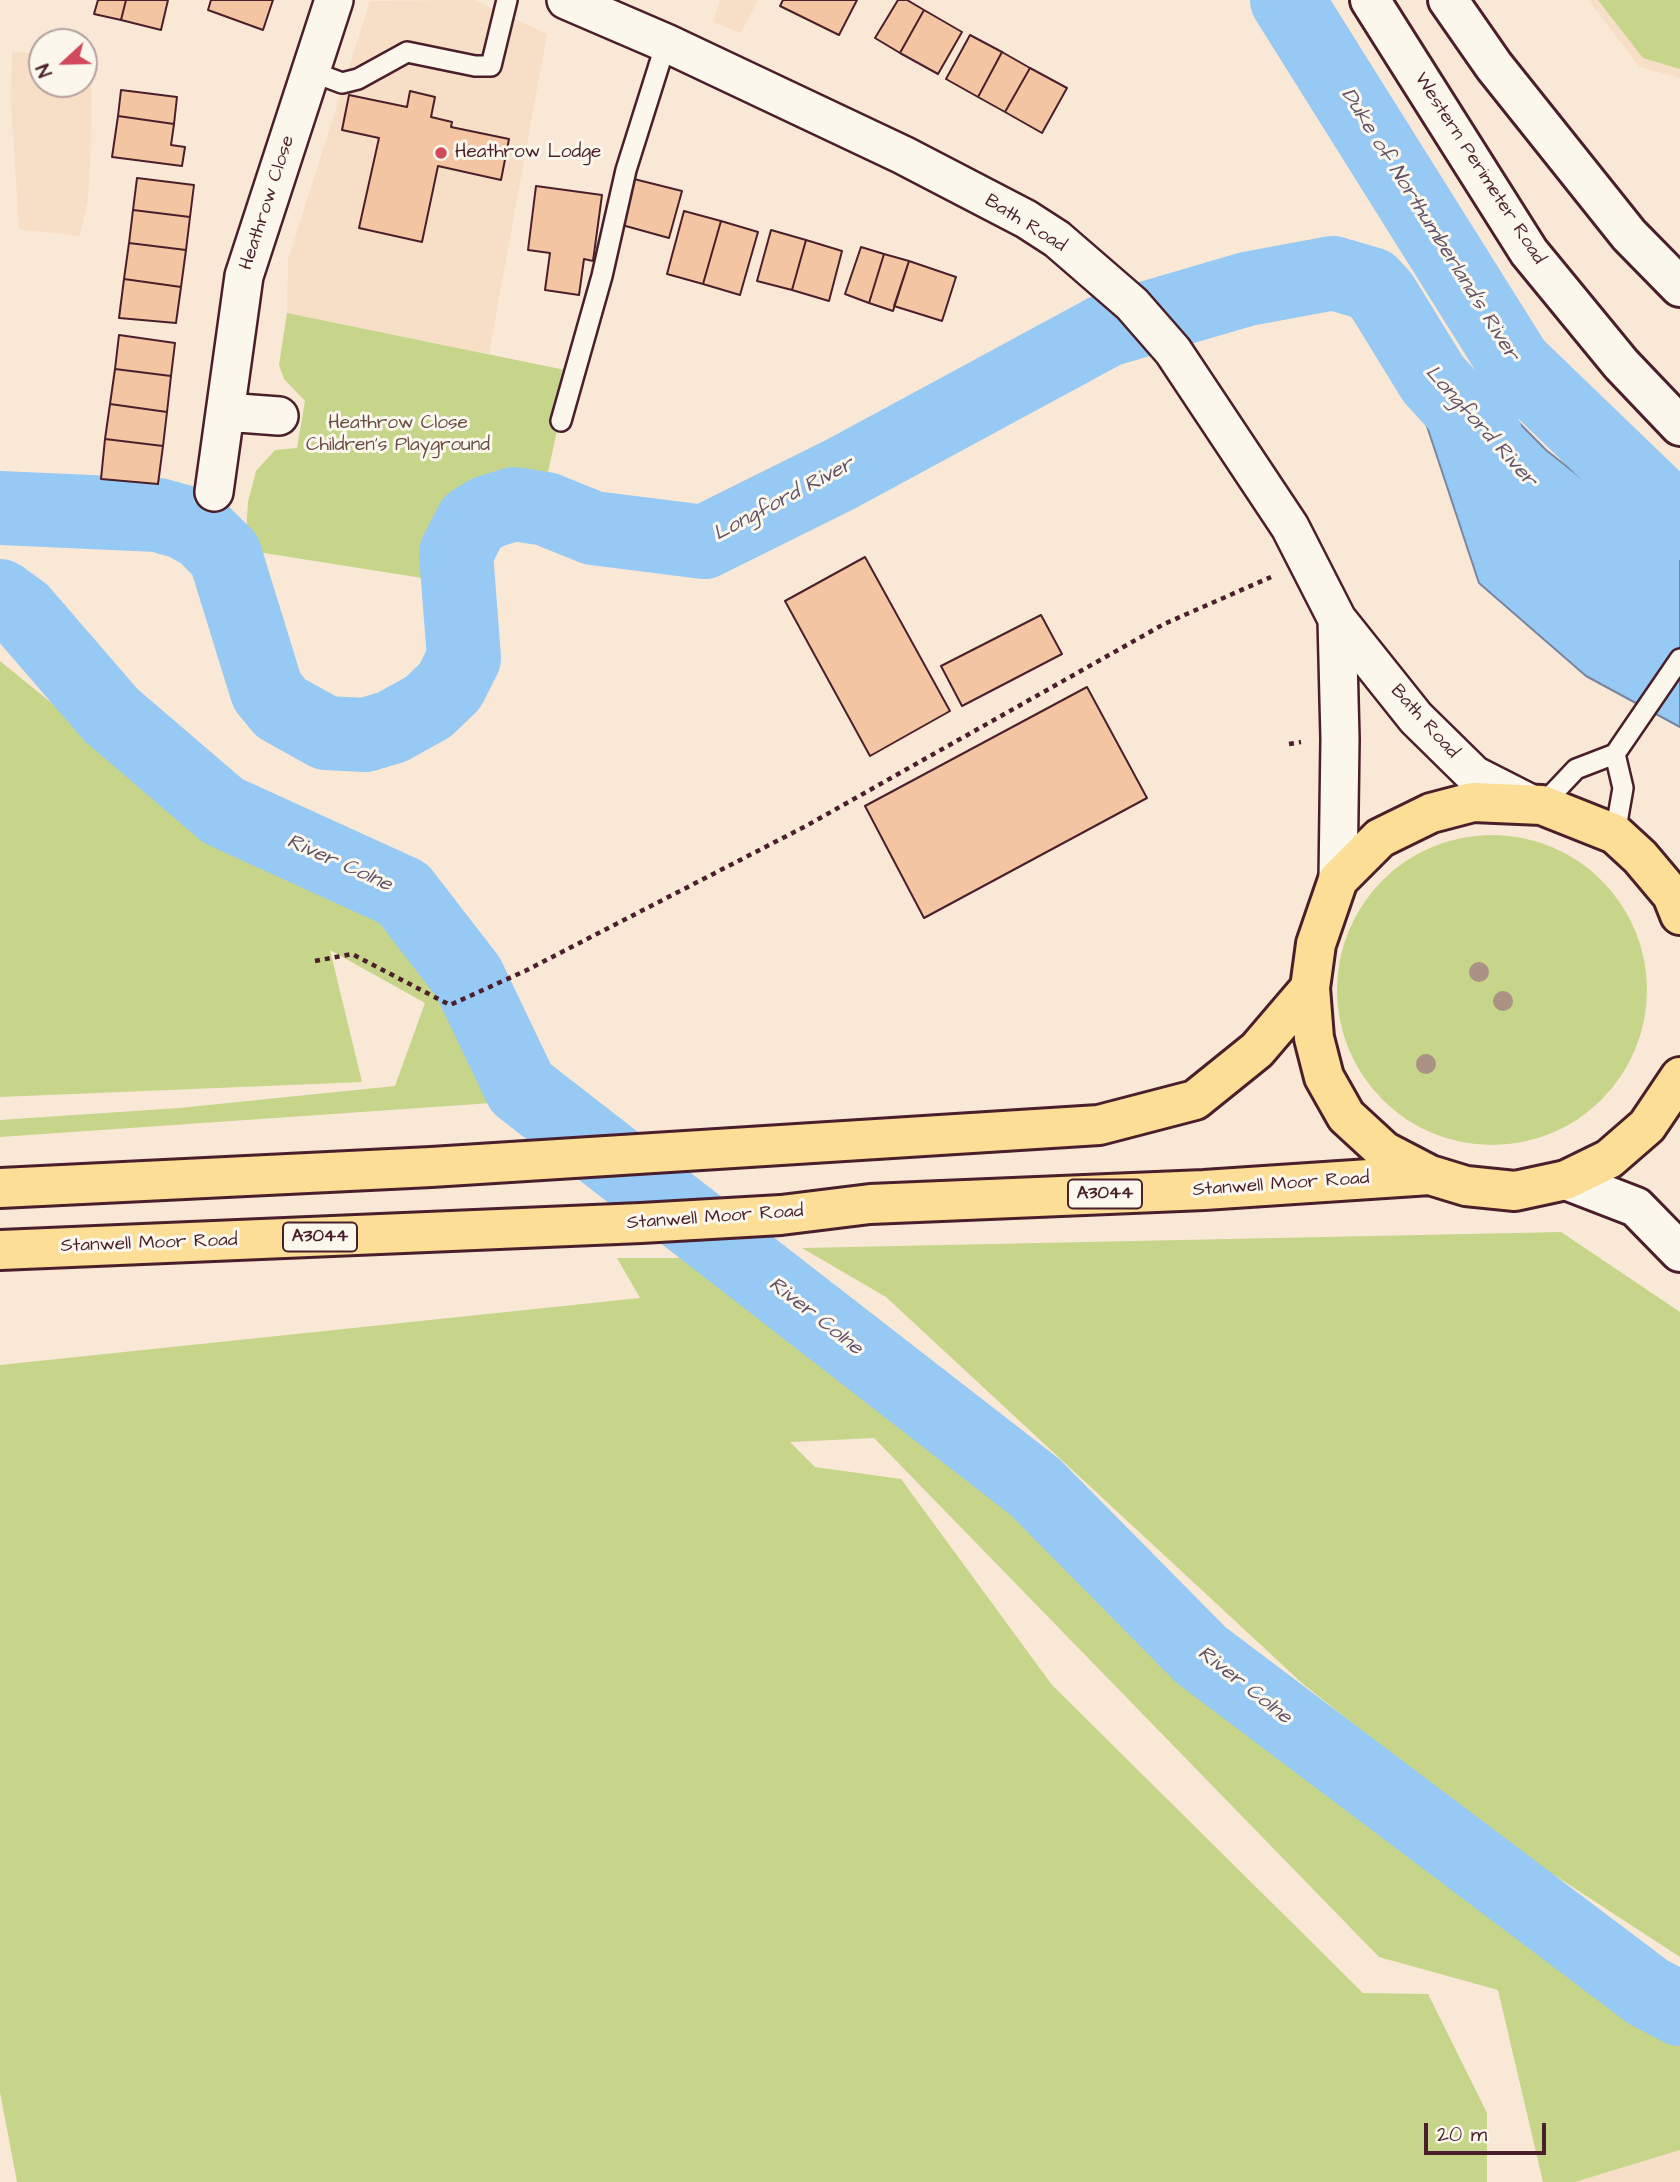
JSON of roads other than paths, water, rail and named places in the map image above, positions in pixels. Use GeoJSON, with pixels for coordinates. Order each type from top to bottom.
{"type":"FeatureCollection","features":[{"type":"Feature","properties":{"kind":"main road"},"geometry":{"type":"LineString","coordinates":[[1680,870],[1535,804],[1473,802],[1431,813],[1380,838],[1338,880],[1316,944],[1310,988],[1314,1038],[1324,1077],[1346,1116],[1384,1152],[1430,1175],[1466,1186],[1515,1191],[1566,1180],[1609,1159],[1647,1126],[1680,1077]]}},
{"type":"Feature","properties":{"kind":"main road"},"geometry":{"type":"LineString","coordinates":[[1628,845],[1672,895],[1680,915]]}},
{"type":"Feature","properties":{"kind":"main road"},"geometry":{"type":"LineString","coordinates":[[0,1188],[594,1157],[1099,1125],[1195,1100],[1258,1050],[1310,988]]}},
{"type":"Feature","properties":{"kind":"main road","name":"Stanwell Moor Road"},"geometry":{"type":"LineString","coordinates":[[0,1250],[641,1223],[781,1215],[870,1204],[1205,1190],[1430,1175]]}},
{"type":"Feature","properties":{"kind":"street","name":"Heathrow Close"},"geometry":{"type":"LineString","coordinates":[[214,492],[244,276],[334,0]]}},
{"type":"Feature","properties":{"kind":"street","name":"Bath Road"},"geometry":{"type":"LineString","coordinates":[[566,0],[666,43],[903,155],[1026,219],[1057,239],[1132,304],[1173,351],[1290,527],[1337,619],[1416,719],[1474,775],[1535,804]]}},
{"type":"Feature","properties":{"kind":"street","name":"Western Perimeter Road"},"geometry":{"type":"LineString","coordinates":[[1370,0],[1529,252],[1621,364],[1680,426]]}},
{"type":"Feature","properties":{"kind":"street"},"geometry":{"type":"LineString","coordinates":[[1448,0],[1494,66],[1629,235],[1680,287]]}},
{"type":"Feature","properties":{"kind":"street"},"geometry":{"type":"LineString","coordinates":[[225,412],[279,416]]}},
{"type":"Feature","properties":{"kind":"street","name":"Bath Road"},"geometry":{"type":"LineString","coordinates":[[1337,619],[1340,738],[1338,880]]}},
{"type":"Feature","properties":{"kind":"street"},"geometry":{"type":"LineString","coordinates":[[1566,1180],[1636,1207],[1680,1252]]}},
{"type":"Feature","properties":{"kind":"lane"},"geometry":{"type":"LineString","coordinates":[[310,71],[342,83],[358,79],[383,62],[407,52],[475,66],[491,66],[507,0]]}},
{"type":"Feature","properties":{"kind":"lane"},"geometry":{"type":"LineString","coordinates":[[561,421],[602,276],[626,170],[666,43]]}},
{"type":"Feature","properties":{"kind":"lane"},"geometry":{"type":"LineString","coordinates":[[1535,804],[1576,769],[1618,749],[1680,659]]}},
{"type":"Feature","properties":{"kind":"lane"},"geometry":{"type":"LineString","coordinates":[[1618,749],[1628,845]]}},
{"type":"Feature","properties":{"kind":"water"},"geometry":{"type":"Polygon","coordinates":[[[1443,346],[1546,450],[1680,556],[1680,727],[1586,676],[1479,583],[1408,369],[1443,346]]]}},
{"type":"Feature","properties":{"kind":"waterway","name":"Duke of Northumberland's River"},"geometry":{"type":"LineString","coordinates":[[1287,0],[1515,364],[1680,523]]}},
{"type":"Feature","properties":{"kind":"waterway","name":"Longford River"},"geometry":{"type":"LineString","coordinates":[[0,508],[158,515],[183,522],[203,533],[225,555],[267,691],[281,708],[326,733],[365,735],[392,727],[428,707],[450,686],[464,658],[456,553],[472,522],[488,512],[514,504],[546,509],[593,528],[704,542],[841,474],[1107,330],[1247,289],[1333,273],[1371,284],[1382,296],[1433,379],[1486,437]]}},
{"type":"Feature","properties":{"kind":"waterway","name":"River Colne"},"geometry":{"type":"LineString","coordinates":[[0,596],[22,612],[111,715],[223,811],[403,893],[468,977],[521,1088],[1035,1487],[1201,1655],[1648,1992],[1680,2009]]}},
{"type":"Feature","properties":{"kind":"place","name":"Heathrow Lodge"},"geometry":{"type":"Point","coordinates":[441,153]}},
{"type":"Feature","properties":{"kind":"park label","name":"Heathrow Close Children’s Playground"},"geometry":{"type":"Point","coordinates":[398,435]}}]}
